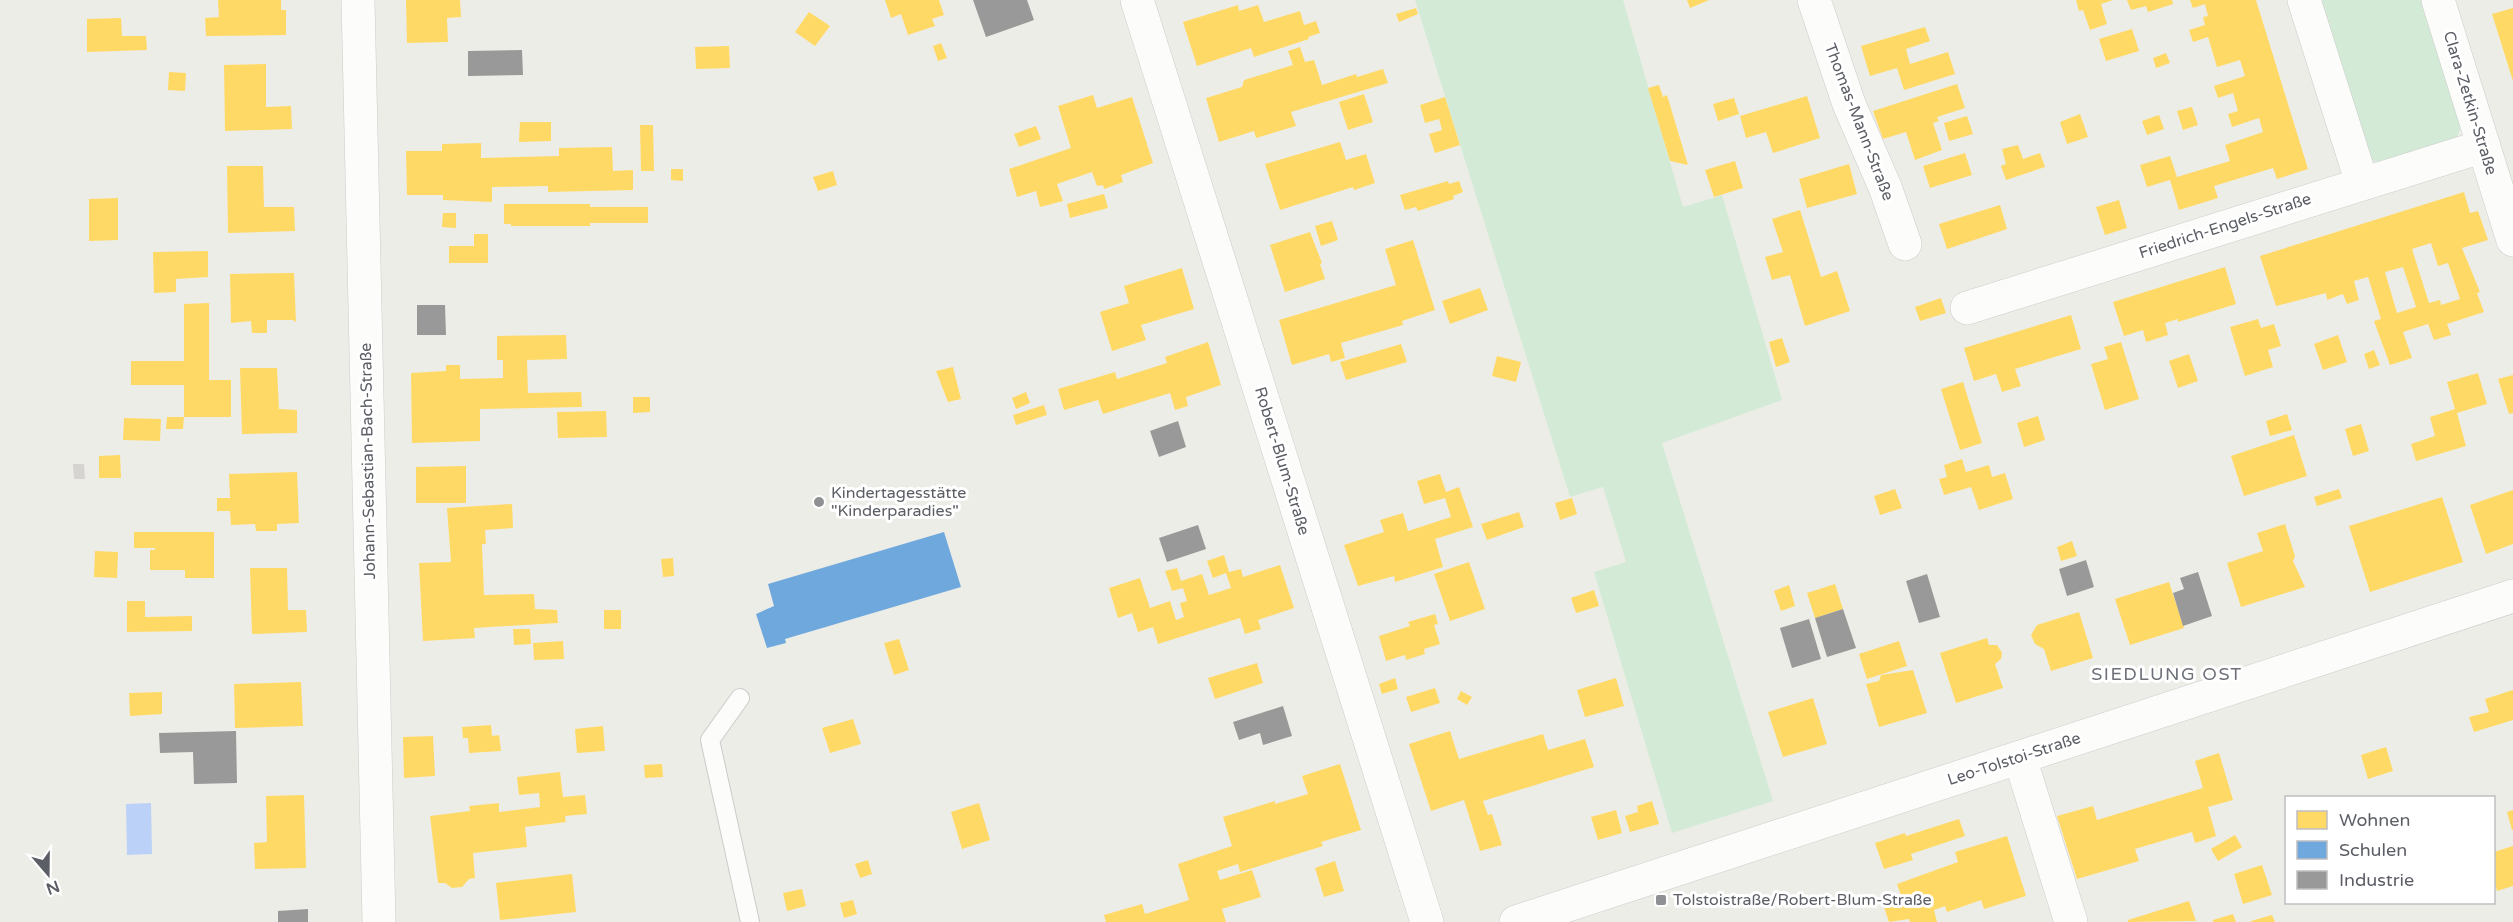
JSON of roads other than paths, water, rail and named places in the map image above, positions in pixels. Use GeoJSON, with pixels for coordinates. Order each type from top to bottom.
{"type":"FeatureCollection","features":[{"type":"Feature","properties":{"kind":"street","name":"Johann-Sebastian-Bach-Straße"},"geometry":{"type":"LineString","coordinates":[[358,0],[379,922]]}},
{"type":"Feature","properties":{"kind":"street","name":"Robert-Blum-Straße"},"geometry":{"type":"LineString","coordinates":[[1137,0],[1427,922]]}},
{"type":"Feature","properties":{"kind":"street","name":"Thomas-Mann-Straße"},"geometry":{"type":"LineString","coordinates":[[1814,0],[1849,104],[1885,187],[1905,244]]}},
{"type":"Feature","properties":{"kind":"street"},"geometry":{"type":"LineString","coordinates":[[2304,0],[2362,183]]}},
{"type":"Feature","properties":{"kind":"street","name":"Clara-Zetkin-Straße"},"geometry":{"type":"LineString","coordinates":[[2438,0],[2513,240]]}},
{"type":"Feature","properties":{"kind":"street","name":"Friedrich-Engels-Straße"},"geometry":{"type":"LineString","coordinates":[[1967,308],[2484,146]]}},
{"type":"Feature","properties":{"kind":"street","name":"Leo-Tolstoi-Straße"},"geometry":{"type":"LineString","coordinates":[[1516,922],[2513,596]]}},
{"type":"Feature","properties":{"kind":"street"},"geometry":{"type":"LineString","coordinates":[[2020,758],[2071,922]]}},
{"type":"Feature","properties":{"kind":"lane"},"geometry":{"type":"LineString","coordinates":[[740,698],[710,740],[750,922]]}},
{"type":"Feature","properties":{"kind":"water"},"geometry":{"type":"Polygon","coordinates":[[[151,803],[152,854],[127,855],[126,804],[151,803]]]}},
{"type":"Feature","properties":{"kind":"place","name":"Kindertagesstätte \"Kinderparadies\""},"geometry":{"type":"Point","coordinates":[819,502]}},
{"type":"Feature","properties":{"kind":"place","name":"Tolstoistraße/Robert-Blum-Straße"},"geometry":{"type":"Point","coordinates":[1661,900]}},
{"type":"Feature","properties":{"kind":"district","name":"SIEDLUNG OST"},"geometry":{"type":"Point","coordinates":[2167,674]}}]}
